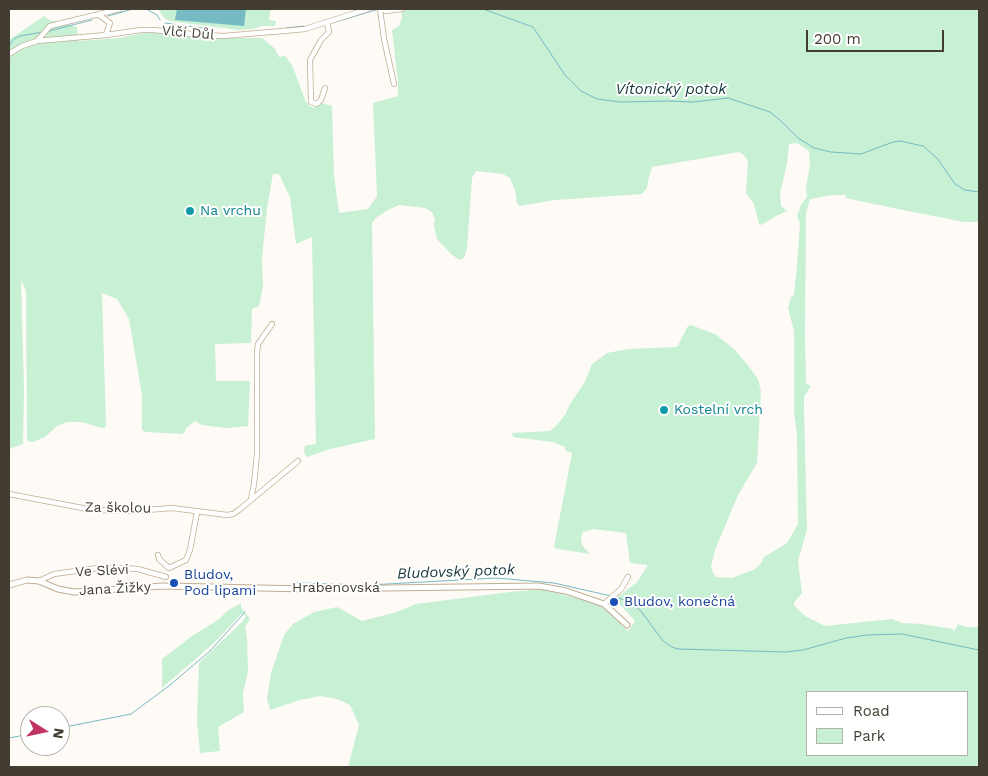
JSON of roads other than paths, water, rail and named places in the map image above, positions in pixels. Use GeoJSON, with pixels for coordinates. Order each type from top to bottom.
{"type":"FeatureCollection","features":[{"type":"Feature","properties":{"kind":"street"},"geometry":{"type":"LineString","coordinates":[[38,42],[50,26],[120,9]]}},
{"type":"Feature","properties":{"kind":"street","name":"Vlčí Důl"},"geometry":{"type":"LineString","coordinates":[[9,54],[22,46],[38,42],[141,30],[223,36],[304,29],[368,9]]}},
{"type":"Feature","properties":{"kind":"street"},"geometry":{"type":"LineString","coordinates":[[394,84],[384,39],[381,9],[386,11],[402,10]]}},
{"type":"Feature","properties":{"kind":"street"},"geometry":{"type":"LineString","coordinates":[[98,15],[110,23],[106,35]]}},
{"type":"Feature","properties":{"kind":"street"},"geometry":{"type":"LineString","coordinates":[[325,88],[318,104],[311,102],[310,60],[318,45],[329,32],[327,22]]}},
{"type":"Feature","properties":{"kind":"street"},"geometry":{"type":"LineString","coordinates":[[251,499],[257,454],[257,352],[258,344],[272,324]]}},
{"type":"Feature","properties":{"kind":"street","name":"Za školou"},"geometry":{"type":"LineString","coordinates":[[9,494],[93,510],[134,511],[172,508],[227,515],[233,514],[298,461]]}},
{"type":"Feature","properties":{"kind":"street"},"geometry":{"type":"LineString","coordinates":[[168,568],[186,560],[198,512]]}},
{"type":"Feature","properties":{"kind":"street","name":"Jana Žižky"},"geometry":{"type":"LineString","coordinates":[[158,555],[159,559],[168,568],[163,586]]}},
{"type":"Feature","properties":{"kind":"street","name":"Ve Slévi"},"geometry":{"type":"LineString","coordinates":[[39,581],[54,574],[98,568],[138,570],[166,577]]}},
{"type":"Feature","properties":{"kind":"street"},"geometry":{"type":"LineString","coordinates":[[604,604],[621,589],[628,577]]}},
{"type":"Feature","properties":{"kind":"street","name":"Jana Žižky"},"geometry":{"type":"LineString","coordinates":[[9,585],[28,580],[39,581],[58,589],[74,592],[163,586],[275,588]]}},
{"type":"Feature","properties":{"kind":"street","name":"Hrabenovská"},"geometry":{"type":"LineString","coordinates":[[275,588],[539,586],[566,591],[604,604],[628,625]]}},
{"type":"Feature","properties":{"kind":"water"},"geometry":{"type":"Polygon","coordinates":[[[177,9],[246,9],[244,26],[175,20],[177,9]]]}},
{"type":"Feature","properties":{"kind":"waterway","name":"Vítonický potok"},"geometry":{"type":"LineString","coordinates":[[108,16],[133,9]]}},
{"type":"Feature","properties":{"kind":"waterway","name":"Vítonický potok"},"geometry":{"type":"LineString","coordinates":[[146,9],[157,15],[160,20]]}},
{"type":"Feature","properties":{"kind":"waterway","name":"Vítonický potok"},"geometry":{"type":"LineString","coordinates":[[332,23],[379,9]]}},
{"type":"Feature","properties":{"kind":"waterway","name":"Vítonický potok"},"geometry":{"type":"LineString","coordinates":[[483,9],[533,27],[565,75],[581,91],[597,99],[620,102],[693,102],[728,98],[770,112],[798,138],[814,148],[831,152],[861,154],[900,141],[923,146],[937,158],[955,184],[965,190],[979,192]]}},
{"type":"Feature","properties":{"kind":"waterway","name":"Vítonický potok"},"geometry":{"type":"LineString","coordinates":[[49,31],[92,20]]}},
{"type":"Feature","properties":{"kind":"waterway","name":"Vítonický potok"},"geometry":{"type":"LineString","coordinates":[[165,23],[203,28]]}},
{"type":"Feature","properties":{"kind":"waterway","name":"Vítonický potok"},"geometry":{"type":"LineString","coordinates":[[286,28],[304,26]]}},
{"type":"Feature","properties":{"kind":"waterway","name":"Vítonický potok"},"geometry":{"type":"LineString","coordinates":[[9,46],[14,39],[20,36],[43,32]]}},
{"type":"Feature","properties":{"kind":"waterway","name":"Bludovský potok"},"geometry":{"type":"LineString","coordinates":[[297,583],[369,585],[496,578],[554,583],[611,596]]}},
{"type":"Feature","properties":{"kind":"waterway","name":"Bludovský potok"},"geometry":{"type":"LineString","coordinates":[[615,597],[628,601],[641,611],[663,641],[678,649],[786,652],[803,650],[846,638],[902,634],[979,650]]}},
{"type":"Feature","properties":{"kind":"waterway","name":"Bludovský potok"},"geometry":{"type":"LineString","coordinates":[[70,726],[131,714],[170,685],[210,651],[245,612]]}},
{"type":"Feature","properties":{"kind":"waterway","name":"Bludovský potok"},"geometry":{"type":"LineString","coordinates":[[9,738],[20,736]]}},
{"type":"Feature","properties":{"kind":"place","name":"Na vrchu"},"geometry":{"type":"Point","coordinates":[190,211]}},
{"type":"Feature","properties":{"kind":"place","name":"Kostelní vrch"},"geometry":{"type":"Point","coordinates":[664,410]}},
{"type":"Feature","properties":{"kind":"place","name":"Bludov, Pod lipami"},"geometry":{"type":"Point","coordinates":[174,583]}},
{"type":"Feature","properties":{"kind":"place","name":"Bludov, konečná"},"geometry":{"type":"Point","coordinates":[614,602]}}]}
